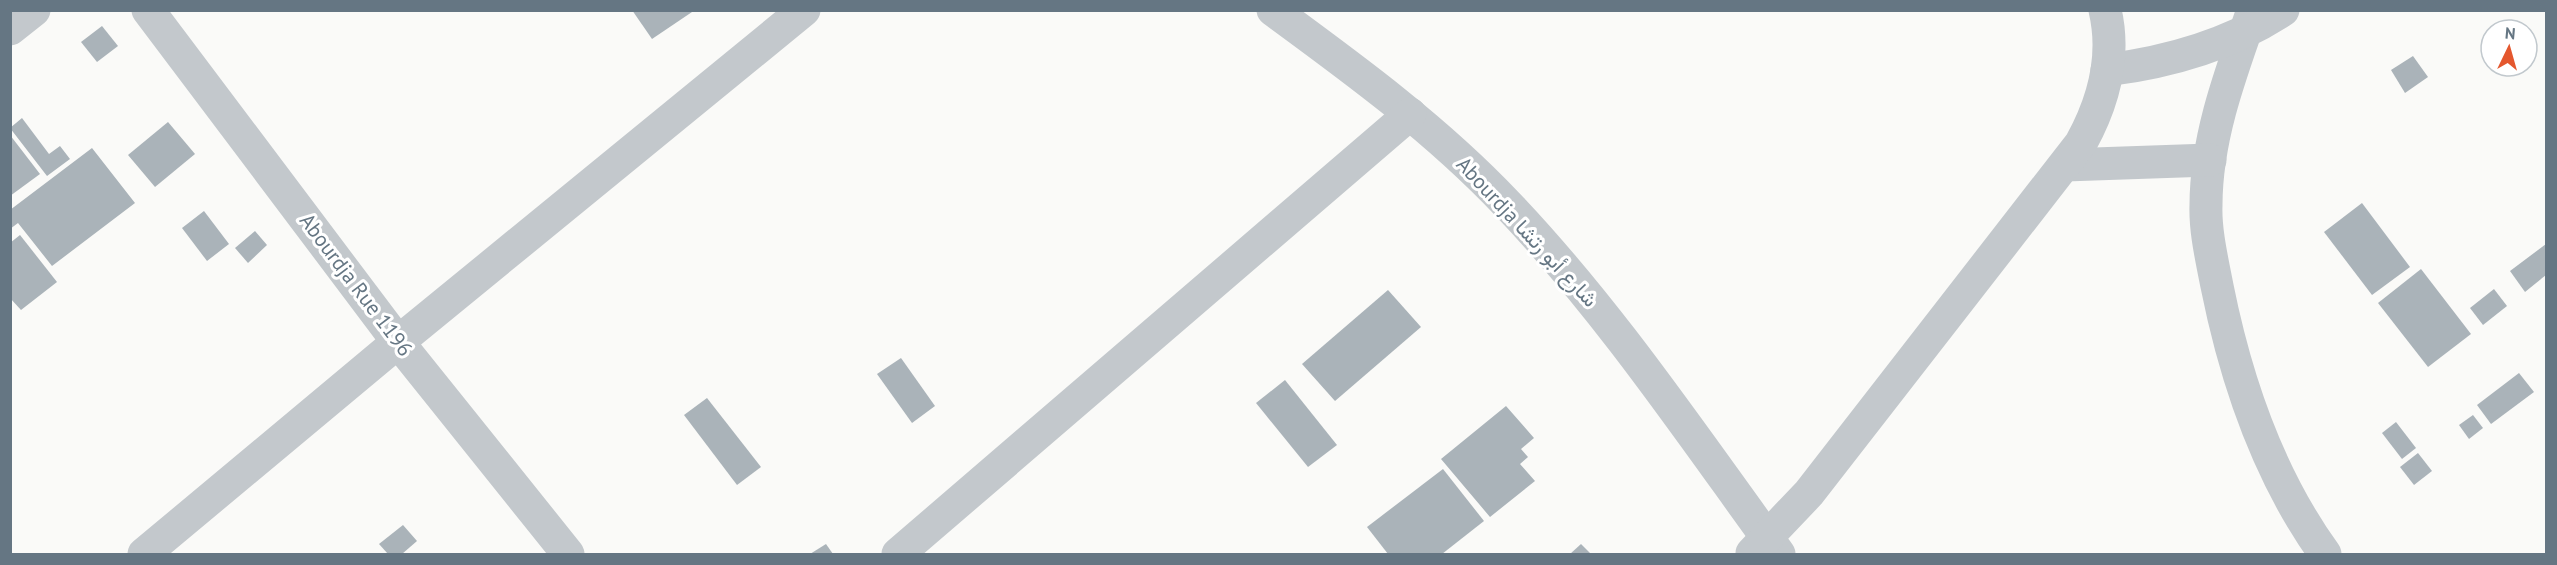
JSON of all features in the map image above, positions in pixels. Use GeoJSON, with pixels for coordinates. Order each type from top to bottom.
{"type":"FeatureCollection","features":[{"type":"Feature","properties":{"kind":"street"},"geometry":{"type":"LineString","coordinates":[[10,29],[34,10]]}},
{"type":"Feature","properties":{"kind":"street","name":"Abourdja Rue 1196"},"geometry":{"type":"LineString","coordinates":[[148,10],[398,342],[568,555]]}},
{"type":"Feature","properties":{"kind":"street"},"geometry":{"type":"LineString","coordinates":[[144,555],[398,342],[804,10]]}},
{"type":"Feature","properties":{"kind":"street","name":"Abourdja شارع أبو رتشا"},"geometry":{"type":"LineString","coordinates":[[1274,10],[1410,114],[1505,202],[1592,299],[1766,549]]}},
{"type":"Feature","properties":{"kind":"street"},"geometry":{"type":"LineString","coordinates":[[1766,549],[2065,165],[2093,120],[2102,95],[2109,43],[2105,10]]}},
{"type":"Feature","properties":{"kind":"street"},"geometry":{"type":"LineString","coordinates":[[2107,70],[2143,65],[2212,46],[2249,21],[2283,10]]}},
{"type":"Feature","properties":{"kind":"street"},"geometry":{"type":"LineString","coordinates":[[2249,21],[2219,115],[2210,160],[2205,206],[2213,267],[2225,328],[2242,388],[2281,484],[2306,529],[2325,555]]}},
{"type":"Feature","properties":{"kind":"street"},"geometry":{"type":"LineString","coordinates":[[898,555],[1410,114]]}},
{"type":"Feature","properties":{"kind":"street"},"geometry":{"type":"LineString","coordinates":[[2065,165],[2210,160]]}},
{"type":"Feature","properties":{"kind":"building"},"geometry":{"type":"Polygon","coordinates":[[[632,10],[690,10],[692,12],[652,39],[632,10]]]}},
{"type":"Feature","properties":{"kind":"building"},"geometry":{"type":"Polygon","coordinates":[[[102,26],[118,46],[97,62],[81,42],[102,26]]]}},
{"type":"Feature","properties":{"kind":"building"},"geometry":{"type":"Polygon","coordinates":[[[2413,56],[2428,77],[2405,93],[2391,70],[2413,56]]]}},
{"type":"Feature","properties":{"kind":"building"},"geometry":{"type":"Polygon","coordinates":[[[22,118],[49,154],[60,146],[70,159],[47,176],[10,128],[22,118]]]}},
{"type":"Feature","properties":{"kind":"building"},"geometry":{"type":"Polygon","coordinates":[[[168,122],[195,154],[155,187],[128,155],[168,122]]]}},
{"type":"Feature","properties":{"kind":"building"},"geometry":{"type":"Polygon","coordinates":[[[10,135],[40,174],[10,196],[10,135]]]}},
{"type":"Feature","properties":{"kind":"building"},"geometry":{"type":"Polygon","coordinates":[[[92,148],[135,203],[52,266],[18,223],[10,229],[10,210],[92,148]]]}},
{"type":"Feature","properties":{"kind":"building"},"geometry":{"type":"Polygon","coordinates":[[[2362,203],[2410,267],[2372,295],[2324,232],[2362,203]]]}},
{"type":"Feature","properties":{"kind":"building"},"geometry":{"type":"Polygon","coordinates":[[[204,211],[229,244],[207,261],[182,228],[204,211]]]}},
{"type":"Feature","properties":{"kind":"building"},"geometry":{"type":"Polygon","coordinates":[[[255,231],[267,245],[248,263],[235,248],[255,231]]]}},
{"type":"Feature","properties":{"kind":"building"},"geometry":{"type":"Polygon","coordinates":[[[20,235],[57,282],[21,310],[10,298],[10,243],[20,235]]]}},
{"type":"Feature","properties":{"kind":"building"},"geometry":{"type":"Polygon","coordinates":[[[2546,244],[2546,275],[2525,292],[2510,271],[2546,244]]]}},
{"type":"Feature","properties":{"kind":"building"},"geometry":{"type":"Polygon","coordinates":[[[2421,269],[2471,334],[2428,367],[2378,303],[2421,269]]]}},
{"type":"Feature","properties":{"kind":"building"},"geometry":{"type":"Polygon","coordinates":[[[2494,289],[2507,306],[2483,325],[2470,308],[2494,289]]]}},
{"type":"Feature","properties":{"kind":"building"},"geometry":{"type":"Polygon","coordinates":[[[1388,290],[1421,327],[1335,401],[1302,364],[1388,290]]]}},
{"type":"Feature","properties":{"kind":"building"},"geometry":{"type":"Polygon","coordinates":[[[901,358],[935,406],[912,423],[877,374],[901,358]]]}},
{"type":"Feature","properties":{"kind":"building"},"geometry":{"type":"Polygon","coordinates":[[[2519,373],[2534,392],[2491,424],[2477,405],[2519,373]]]}},
{"type":"Feature","properties":{"kind":"building"},"geometry":{"type":"Polygon","coordinates":[[[1285,380],[1337,445],[1308,467],[1256,403],[1285,380]]]}},
{"type":"Feature","properties":{"kind":"building"},"geometry":{"type":"Polygon","coordinates":[[[707,398],[761,467],[737,485],[684,415],[707,398]]]}},
{"type":"Feature","properties":{"kind":"building"},"geometry":{"type":"Polygon","coordinates":[[[1506,406],[1534,438],[1521,449],[1528,457],[1520,464],[1535,481],[1490,517],[1441,459],[1506,406]]]}},
{"type":"Feature","properties":{"kind":"building"},"geometry":{"type":"Polygon","coordinates":[[[2473,415],[2483,428],[2469,439],[2459,425],[2473,415]]]}},
{"type":"Feature","properties":{"kind":"building"},"geometry":{"type":"Polygon","coordinates":[[[2396,422],[2416,448],[2402,459],[2382,433],[2396,422]]]}},
{"type":"Feature","properties":{"kind":"building"},"geometry":{"type":"Polygon","coordinates":[[[2418,453],[2432,471],[2414,485],[2400,467],[2418,453]]]}},
{"type":"Feature","properties":{"kind":"building"},"geometry":{"type":"Polygon","coordinates":[[[1443,469],[1484,521],[1442,554],[1388,554],[1367,527],[1443,469]]]}},
{"type":"Feature","properties":{"kind":"building"},"geometry":{"type":"Polygon","coordinates":[[[403,525],[417,541],[402,554],[388,554],[379,544],[403,525]]]}},
{"type":"Feature","properties":{"kind":"building"},"geometry":{"type":"Polygon","coordinates":[[[826,544],[833,554],[810,554],[826,544]]]}},
{"type":"Feature","properties":{"kind":"building"},"geometry":{"type":"Polygon","coordinates":[[[1581,544],[1591,554],[1570,554],[1581,544]]]}}]}
